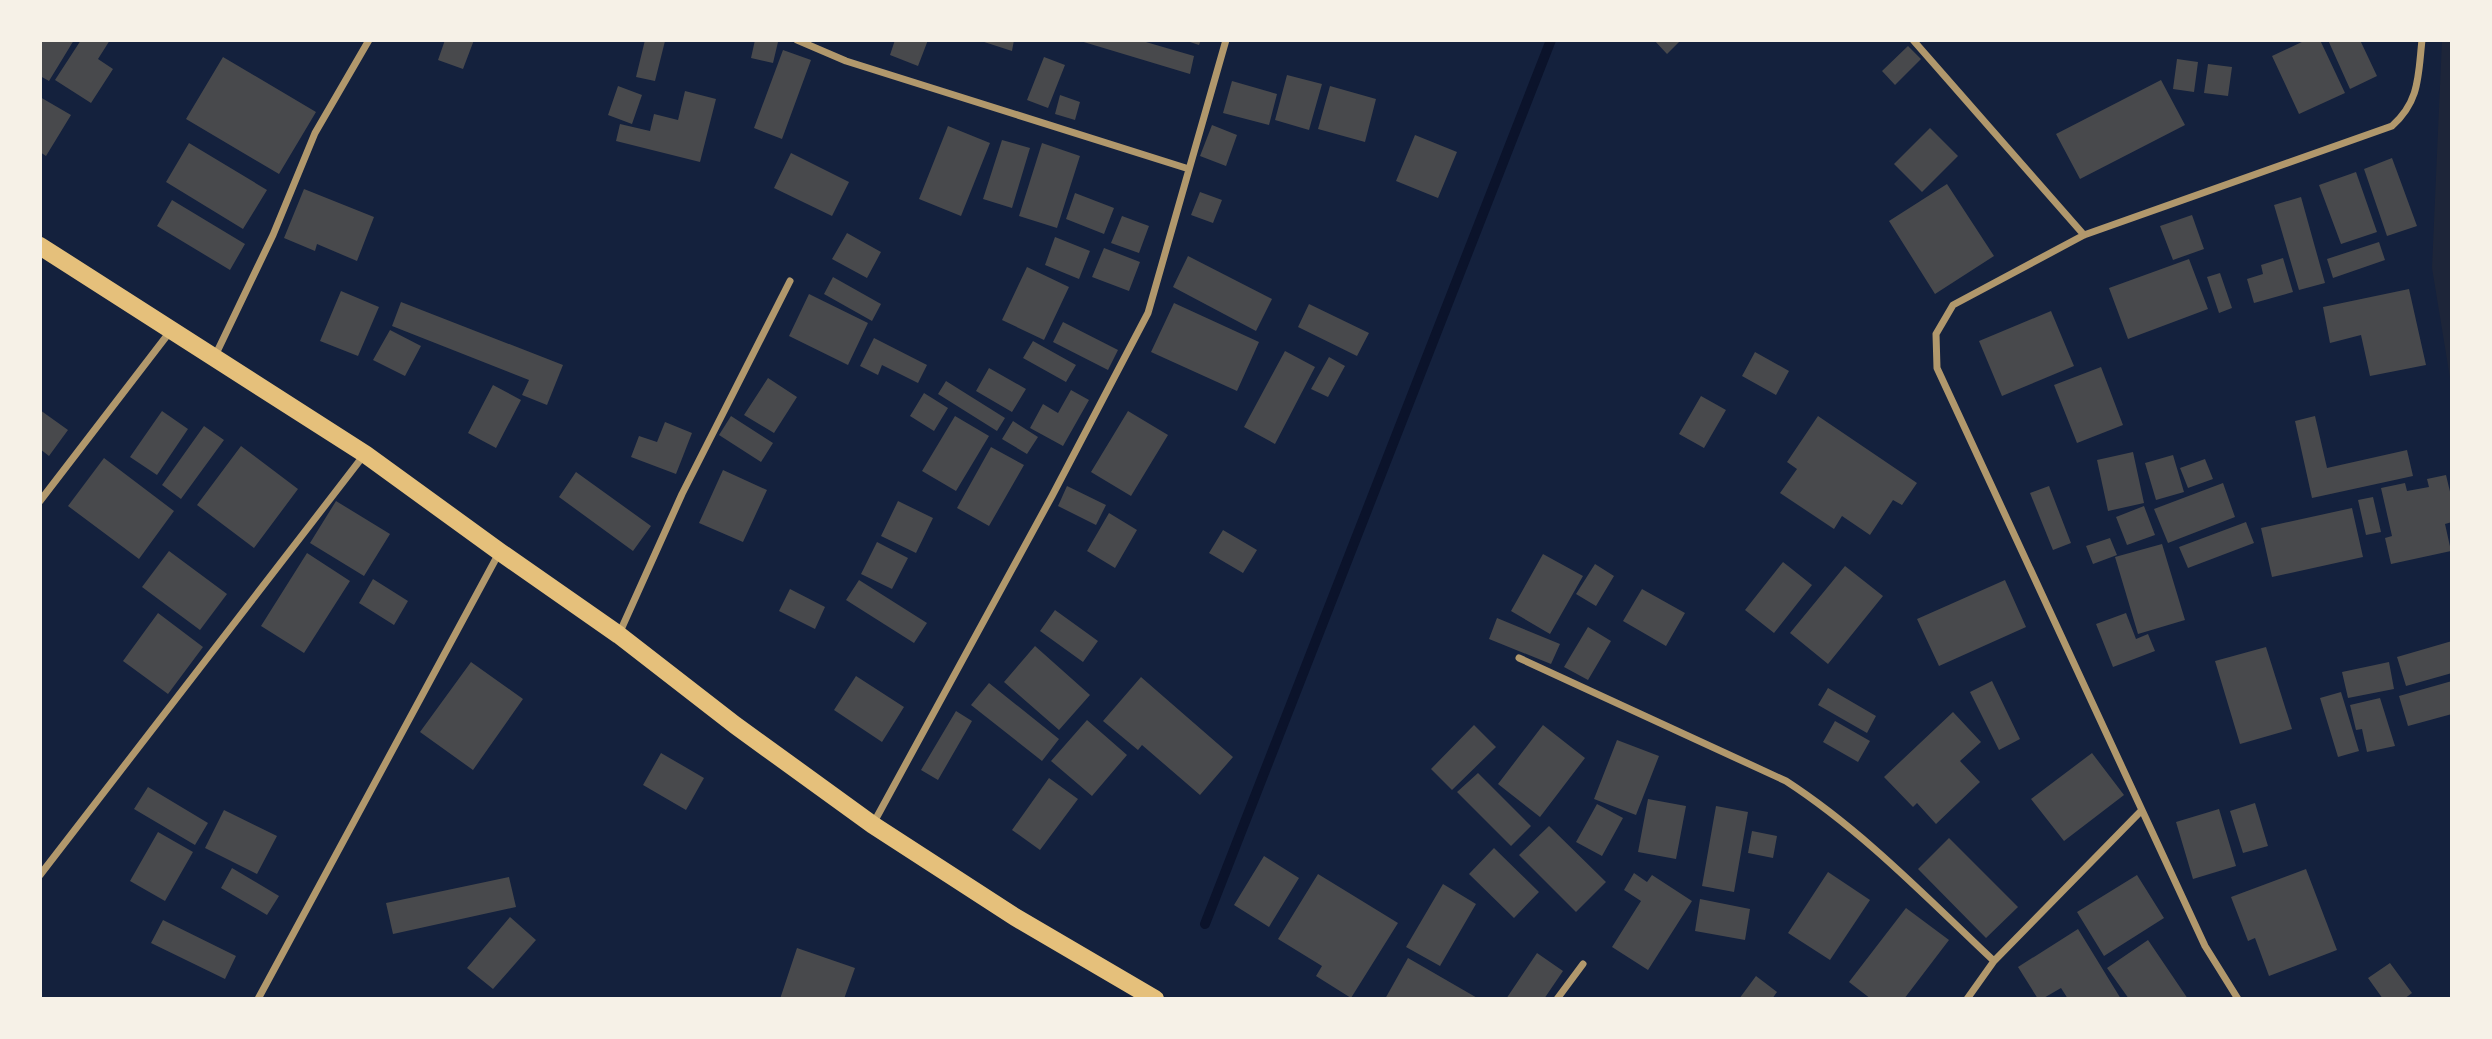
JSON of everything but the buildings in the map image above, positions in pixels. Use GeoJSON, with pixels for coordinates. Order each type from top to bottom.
{"type":"FeatureCollection","features":[{"type":"Feature","properties":{"kind":"main road"},"geometry":{"type":"LineString","coordinates":[[40,246],[365,454],[619,635],[746,733],[873,825],[1015,917],[1156,999]]}},
{"type":"Feature","properties":{"kind":"street"},"geometry":{"type":"LineString","coordinates":[[215,357],[272,235],[315,133],[369,40]]}},
{"type":"Feature","properties":{"kind":"street"},"geometry":{"type":"LineString","coordinates":[[797,40],[846,61],[1189,169]]}},
{"type":"Feature","properties":{"kind":"street"},"geometry":{"type":"LineString","coordinates":[[873,825],[1148,313],[1226,40]]}},
{"type":"Feature","properties":{"kind":"street"},"geometry":{"type":"LineString","coordinates":[[1913,40],[2084,234]]}},
{"type":"Feature","properties":{"kind":"street"},"geometry":{"type":"LineString","coordinates":[[2238,999],[2205,946],[1937,368],[1936,334],[1953,305],[2084,234],[2392,126],[2407,113],[2414,95],[2422,40]]}},
{"type":"Feature","properties":{"kind":"street"},"geometry":{"type":"LineString","coordinates":[[619,635],[682,494],[790,281]]}},
{"type":"Feature","properties":{"kind":"street"},"geometry":{"type":"LineString","coordinates":[[40,501],[172,329]]}},
{"type":"Feature","properties":{"kind":"street"},"geometry":{"type":"LineString","coordinates":[[40,875],[365,454]]}},
{"type":"Feature","properties":{"kind":"street"},"geometry":{"type":"LineString","coordinates":[[258,999],[500,552]]}},
{"type":"Feature","properties":{"kind":"street"},"geometry":{"type":"LineString","coordinates":[[1519,657],[1786,781],[1856,832],[1994,961]]}},
{"type":"Feature","properties":{"kind":"street"},"geometry":{"type":"LineString","coordinates":[[1967,999],[1994,961],[2141,811]]}},
{"type":"Feature","properties":{"kind":"street"},"geometry":{"type":"LineString","coordinates":[[1557,999],[1583,964]]}},
{"type":"Feature","properties":{"kind":"shaded area"},"geometry":{"type":"Polygon","coordinates":[[[2442,40],[2452,40],[2452,390],[2432,268],[2442,40]]]}},
{"type":"Feature","properties":{"kind":"waterway"},"geometry":{"type":"LineString","coordinates":[[1205,924],[1551,40]]}}]}
